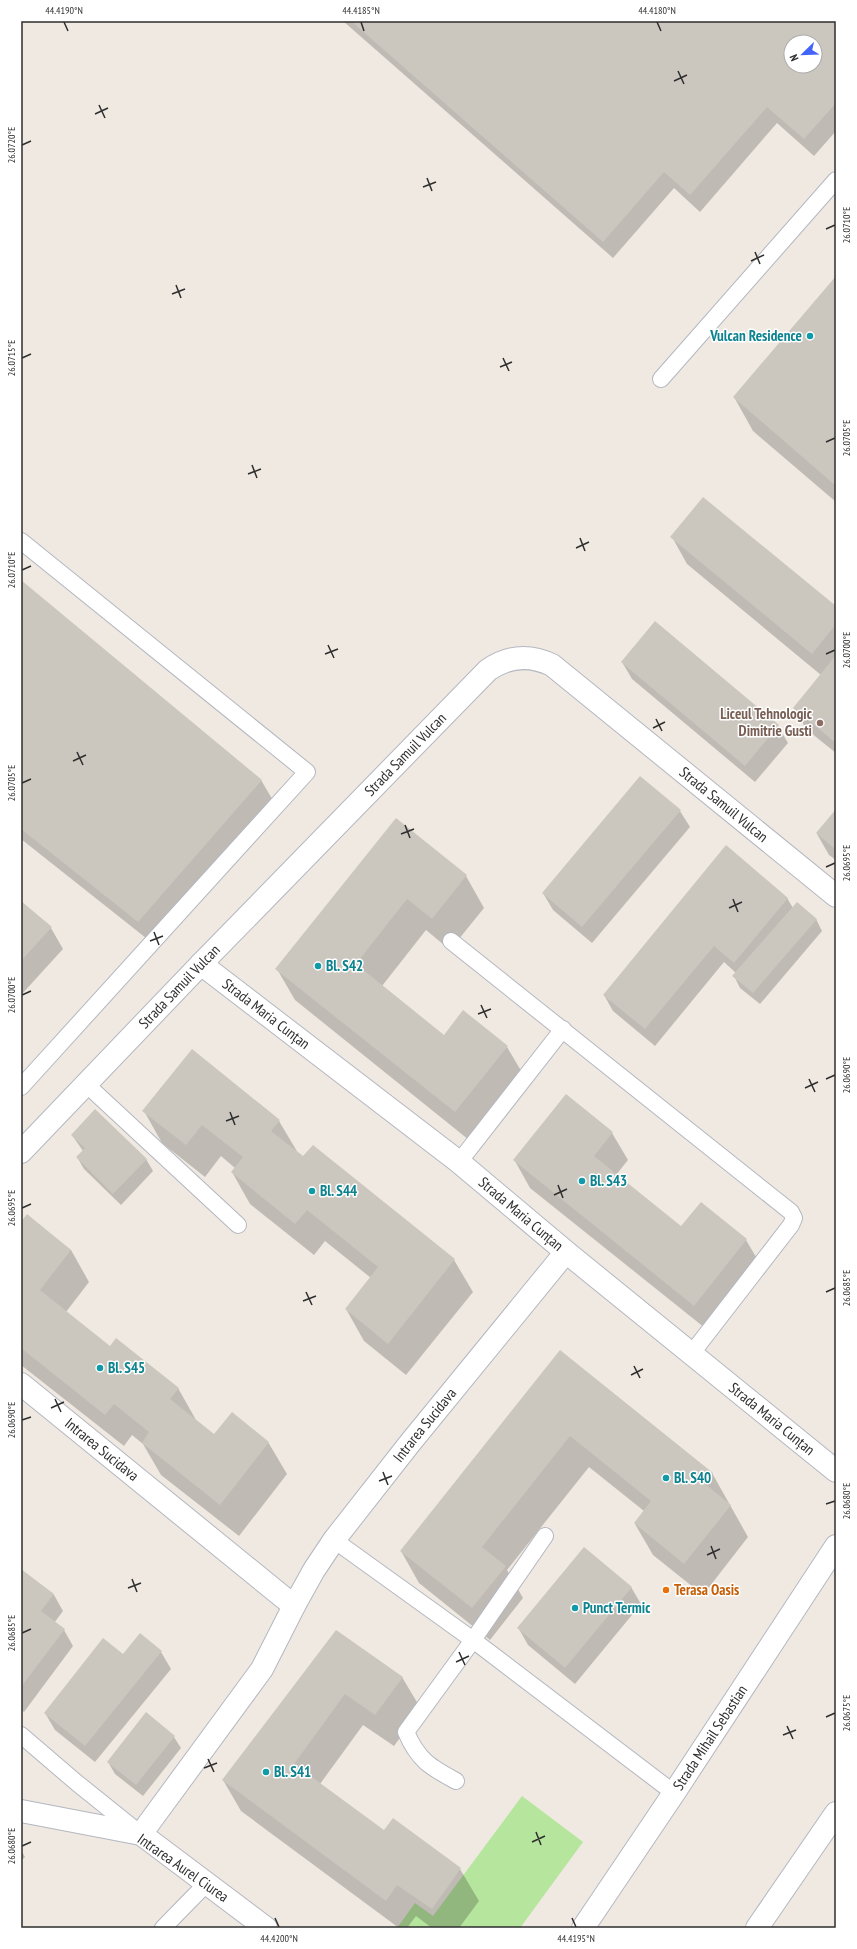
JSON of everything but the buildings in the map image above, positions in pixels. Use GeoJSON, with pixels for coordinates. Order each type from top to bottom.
{"type":"FeatureCollection","features":[{"type":"Feature","properties":{"kind":"street","name":"Strada Samuil Vulcan"},"geometry":{"type":"LineString","coordinates":[[21,1152],[200,964],[488,670],[496,665],[515,658],[526,657],[540,660],[552,665],[836,896]]}},
{"type":"Feature","properties":{"kind":"street","name":"Strada Maria Cunțan"},"geometry":{"type":"LineString","coordinates":[[200,964],[459,1162],[566,1252],[836,1471]]}},
{"type":"Feature","properties":{"kind":"street","name":"Intrarea Sucidava"},"geometry":{"type":"LineString","coordinates":[[141,1834],[262,1669],[314,1570],[334,1540],[410,1443],[566,1252]]}},
{"type":"Feature","properties":{"kind":"street","name":"Intrarea Sucidava"},"geometry":{"type":"LineString","coordinates":[[21,1384],[294,1606]]}},
{"type":"Feature","properties":{"kind":"street","name":"Strada Mihail Sebastian"},"geometry":{"type":"LineString","coordinates":[[583,1928],[674,1793],[836,1546]]}},
{"type":"Feature","properties":{"kind":"street","name":"Intrarea Aurel Ciurea"},"geometry":{"type":"LineString","coordinates":[[21,1811],[141,1834],[266,1928]]}},
{"type":"Feature","properties":{"kind":"street"},"geometry":{"type":"LineString","coordinates":[[757,1928],[836,1813]]}},
{"type":"Feature","properties":{"kind":"lane"},"geometry":{"type":"LineString","coordinates":[[661,379],[836,180]]}},
{"type":"Feature","properties":{"kind":"lane"},"geometry":{"type":"LineString","coordinates":[[21,541],[307,772],[21,1087]]}},
{"type":"Feature","properties":{"kind":"lane"},"geometry":{"type":"LineString","coordinates":[[451,941],[791,1212],[794,1218],[791,1225],[692,1353]]}},
{"type":"Feature","properties":{"kind":"lane"},"geometry":{"type":"LineString","coordinates":[[459,1162],[563,1029]]}},
{"type":"Feature","properties":{"kind":"lane"},"geometry":{"type":"LineString","coordinates":[[86,1084],[238,1225]]}},
{"type":"Feature","properties":{"kind":"lane"},"geometry":{"type":"LineString","coordinates":[[456,1781],[430,1767],[413,1747],[406,1732],[473,1640],[545,1536]]}},
{"type":"Feature","properties":{"kind":"lane"},"geometry":{"type":"LineString","coordinates":[[334,1540],[473,1640],[674,1793]]}},
{"type":"Feature","properties":{"kind":"lane"},"geometry":{"type":"LineString","coordinates":[[21,1735],[77,1784],[141,1834]]}},
{"type":"Feature","properties":{"kind":"lane"},"geometry":{"type":"LineString","coordinates":[[163,1928],[208,1883]]}},
{"type":"Feature","properties":{"kind":"green space"},"geometry":{"type":"Polygon","coordinates":[[[522,1796],[583,1842],[520,1928],[397,1928],[415,1903],[433,1916],[522,1796]]]}},
{"type":"Feature","properties":{"kind":"place","name":"Vulcan Residence"},"geometry":{"type":"Point","coordinates":[810,336]}},
{"type":"Feature","properties":{"kind":"place","name":"Liceul Tehnologic Dimitrie Gusti"},"geometry":{"type":"Point","coordinates":[820,723]}},
{"type":"Feature","properties":{"kind":"place","name":"Bl. S42"},"geometry":{"type":"Point","coordinates":[318,966]}},
{"type":"Feature","properties":{"kind":"place","name":"Bl. S43"},"geometry":{"type":"Point","coordinates":[582,1181]}},
{"type":"Feature","properties":{"kind":"place","name":"Bl. S44"},"geometry":{"type":"Point","coordinates":[312,1191]}},
{"type":"Feature","properties":{"kind":"place","name":"Bl. S45"},"geometry":{"type":"Point","coordinates":[100,1368]}},
{"type":"Feature","properties":{"kind":"place","name":"Bl. S40"},"geometry":{"type":"Point","coordinates":[666,1478]}},
{"type":"Feature","properties":{"kind":"place","name":"Terasa Oasis"},"geometry":{"type":"Point","coordinates":[666,1590]}},
{"type":"Feature","properties":{"kind":"place","name":"Punct Termic"},"geometry":{"type":"Point","coordinates":[575,1608]}},
{"type":"Feature","properties":{"kind":"place","name":"Bl. S41"},"geometry":{"type":"Point","coordinates":[266,1772]}}]}
